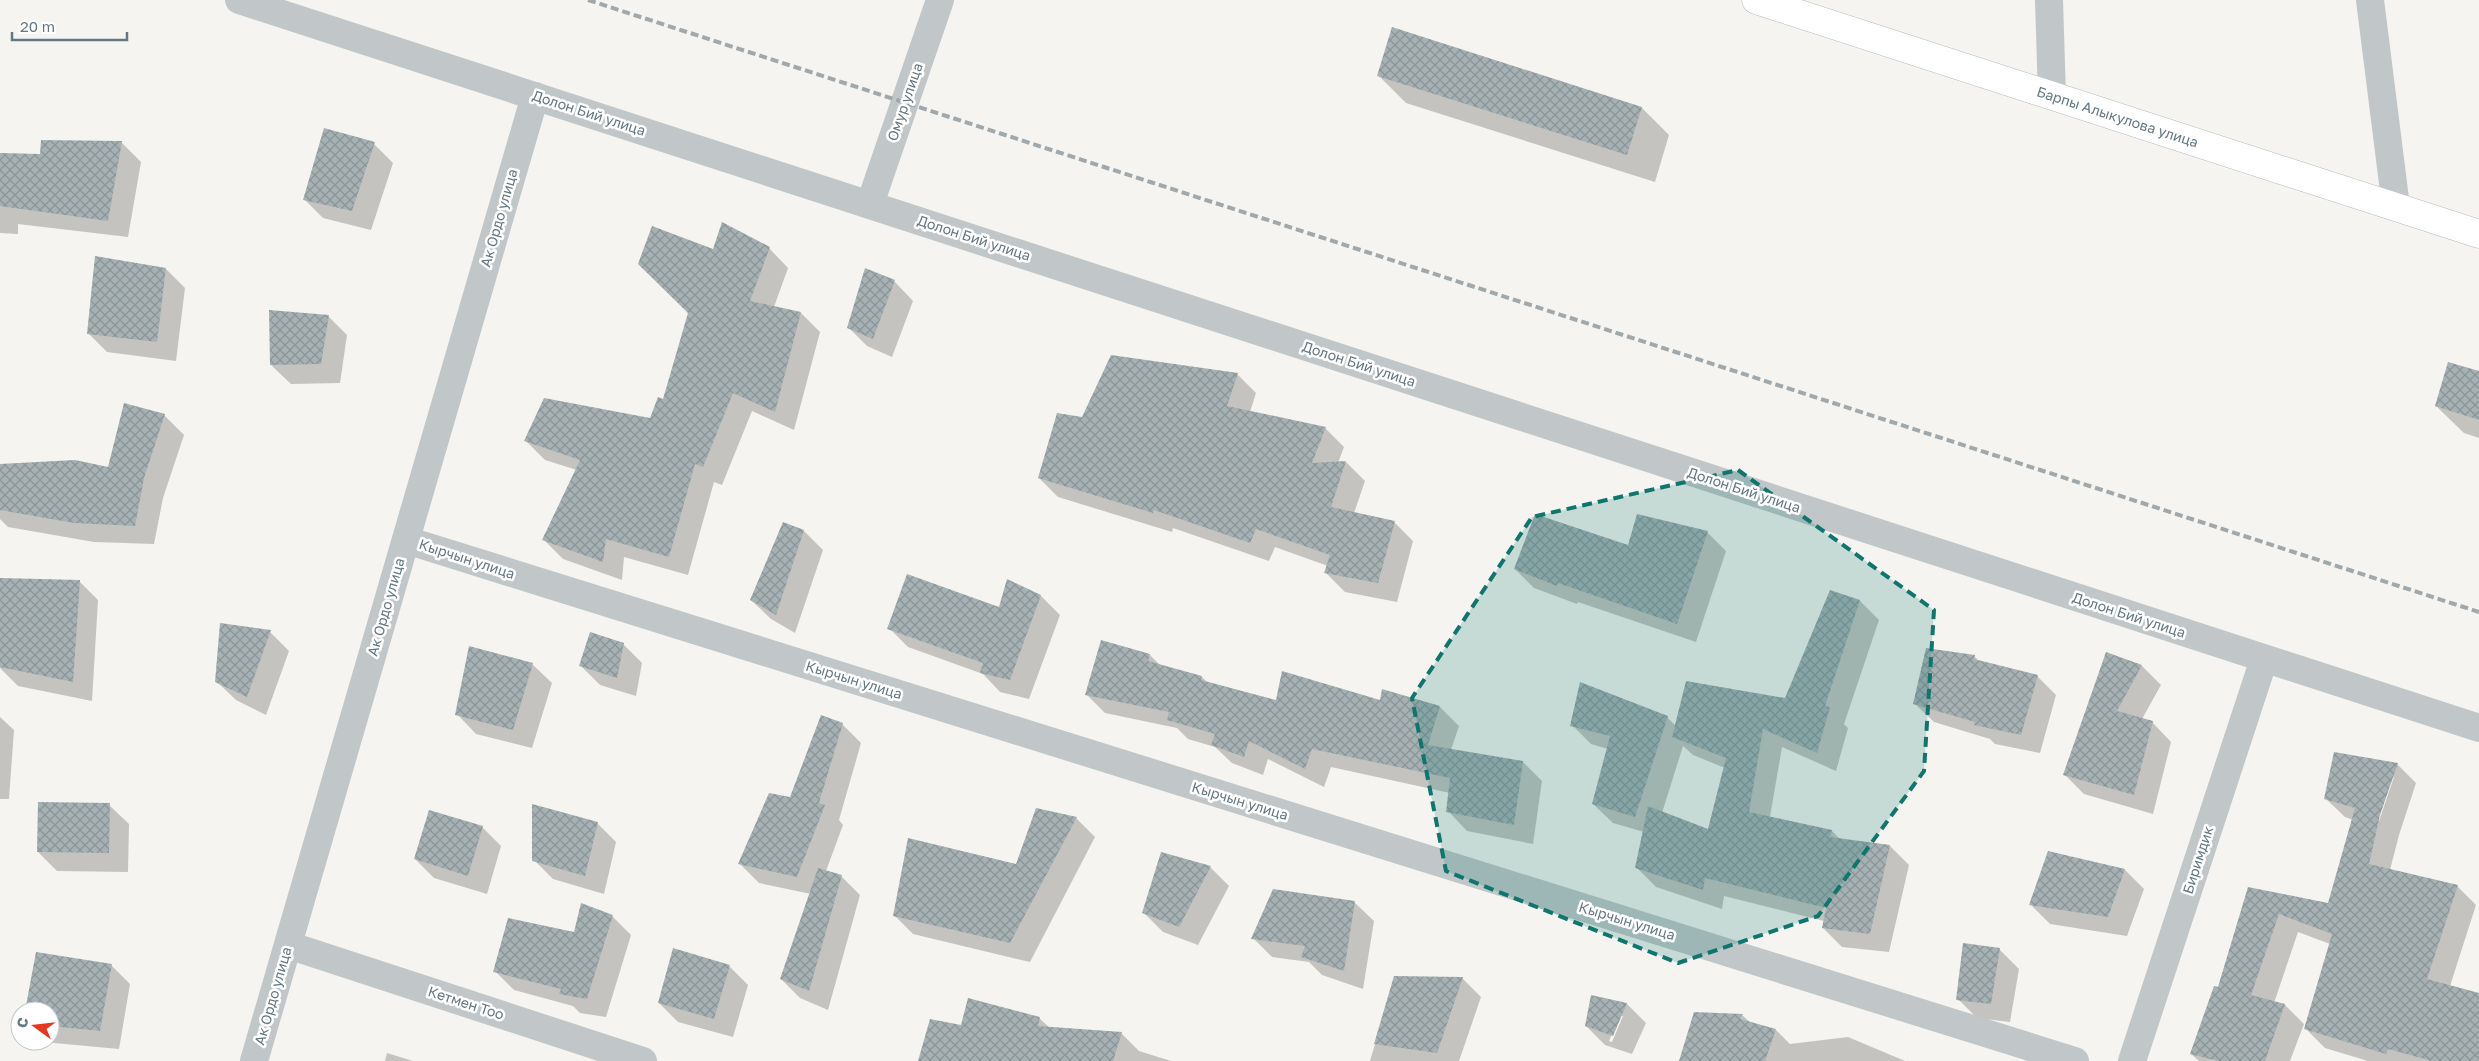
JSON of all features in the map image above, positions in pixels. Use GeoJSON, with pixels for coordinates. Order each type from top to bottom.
{"type":"FeatureCollection","features":[{"type":"Feature","properties":{"kind":"main road","name":"Барпы Алыкулова улица"},"geometry":{"type":"LineString","coordinates":[[1756,0],[2479,234]]}},
{"type":"Feature","properties":{"kind":"street","name":"Долон Бий улица"},"geometry":{"type":"LineString","coordinates":[[238,0],[2479,728]]}},
{"type":"Feature","properties":{"kind":"street","name":"Омур улица"},"geometry":{"type":"LineString","coordinates":[[870,204],[940,0]]}},
{"type":"Feature","properties":{"kind":"street"},"geometry":{"type":"LineString","coordinates":[[2050,0],[2052,96]]}},
{"type":"Feature","properties":{"kind":"street"},"geometry":{"type":"LineString","coordinates":[[2370,0],[2396,207]]}},
{"type":"Feature","properties":{"kind":"street","name":"Ак Ордо улица"},"geometry":{"type":"LineString","coordinates":[[254,1061],[535,96]]}},
{"type":"Feature","properties":{"kind":"street","name":"Кырчын улица"},"geometry":{"type":"LineString","coordinates":[[406,540],[2075,1061]]}},
{"type":"Feature","properties":{"kind":"street","name":"Биримдик"},"geometry":{"type":"LineString","coordinates":[[2132,1061],[2264,659]]}},
{"type":"Feature","properties":{"kind":"street","name":"Кетмен Тоо"},"geometry":{"type":"LineString","coordinates":[[288,945],[643,1061]]}},
{"type":"Feature","properties":{"kind":"highlighted area"},"geometry":{"type":"Polygon","coordinates":[[[1738,470],[1934,610],[1924,771],[1818,916],[1678,963],[1446,871],[1412,698],[1532,517],[1738,470]]]}},
{"type":"Feature","properties":{"kind":"building"},"geometry":{"type":"Polygon","coordinates":[[[1392,27],[1642,107],[1627,155],[1377,76],[1392,27]]]}},
{"type":"Feature","properties":{"kind":"building"},"geometry":{"type":"Polygon","coordinates":[[[324,128],[375,142],[352,211],[303,200],[324,128]]]}},
{"type":"Feature","properties":{"kind":"building"},"geometry":{"type":"Polygon","coordinates":[[[41,140],[122,141],[108,221],[0,206],[0,153],[40,154],[41,140]]]}},
{"type":"Feature","properties":{"kind":"building"},"geometry":{"type":"Polygon","coordinates":[[[722,222],[770,247],[750,301],[801,312],[775,412],[733,393],[703,467],[695,464],[669,557],[606,539],[603,562],[542,540],[580,460],[524,441],[544,398],[650,418],[658,397],[663,399],[688,313],[638,264],[652,226],[713,249],[722,222]]]}},
{"type":"Feature","properties":{"kind":"building"},"geometry":{"type":"Polygon","coordinates":[[[95,256],[166,268],[157,342],[87,334],[95,256]]]}},
{"type":"Feature","properties":{"kind":"building"},"geometry":{"type":"Polygon","coordinates":[[[865,268],[895,280],[873,339],[847,328],[865,268]]]}},
{"type":"Feature","properties":{"kind":"building"},"geometry":{"type":"Polygon","coordinates":[[[269,310],[329,315],[321,364],[270,365],[269,310]]]}},
{"type":"Feature","properties":{"kind":"building"},"geometry":{"type":"Polygon","coordinates":[[[1111,355],[1238,373],[1227,406],[1326,427],[1312,463],[1346,461],[1331,507],[1395,521],[1378,583],[1324,573],[1330,555],[1256,529],[1250,543],[1154,510],[1153,513],[1038,478],[1057,413],[1082,417],[1111,355]]]}},
{"type":"Feature","properties":{"kind":"building"},"geometry":{"type":"Polygon","coordinates":[[[2448,362],[2479,371],[2479,420],[2435,406],[2448,362]]]}},
{"type":"Feature","properties":{"kind":"building"},"geometry":{"type":"Polygon","coordinates":[[[124,403],[165,414],[144,478],[135,526],[74,523],[0,510],[0,464],[75,460],[108,467],[124,403]]]}},
{"type":"Feature","properties":{"kind":"building"},"geometry":{"type":"Polygon","coordinates":[[[1535,514],[1628,545],[1637,514],[1708,531],[1677,624],[1558,583],[1557,586],[1514,569],[1535,514]]]}},
{"type":"Feature","properties":{"kind":"building"},"geometry":{"type":"Polygon","coordinates":[[[783,522],[804,530],[776,615],[750,600],[783,522]]]}},
{"type":"Feature","properties":{"kind":"building"},"geometry":{"type":"Polygon","coordinates":[[[907,574],[999,607],[1007,579],[1041,595],[1010,680],[980,673],[983,663],[887,629],[907,574]]]}},
{"type":"Feature","properties":{"kind":"building"},"geometry":{"type":"Polygon","coordinates":[[[0,578],[80,580],[73,682],[0,667],[0,578]]]}},
{"type":"Feature","properties":{"kind":"building"},"geometry":{"type":"Polygon","coordinates":[[[1830,590],[1860,600],[1825,706],[1830,707],[1817,753],[1763,729],[1749,812],[1832,830],[1830,837],[1890,845],[1870,934],[1822,928],[1826,908],[1705,878],[1703,890],[1635,868],[1648,806],[1708,829],[1726,758],[1672,737],[1686,681],[1785,698],[1830,590]]]}},
{"type":"Feature","properties":{"kind":"building"},"geometry":{"type":"Polygon","coordinates":[[[220,623],[271,630],[247,697],[215,682],[220,623]]]}},
{"type":"Feature","properties":{"kind":"building"},"geometry":{"type":"Polygon","coordinates":[[[590,632],[624,643],[617,678],[579,666],[590,632]]]}},
{"type":"Feature","properties":{"kind":"building"},"geometry":{"type":"Polygon","coordinates":[[[1101,640],[1150,654],[1148,661],[1202,676],[1201,680],[1276,700],[1282,671],[1380,700],[1382,689],[1440,706],[1428,745],[1523,761],[1514,825],[1446,812],[1450,778],[1312,749],[1305,769],[1249,741],[1244,757],[1211,745],[1215,734],[1167,720],[1169,712],[1085,695],[1101,640]]]}},
{"type":"Feature","properties":{"kind":"building"},"geometry":{"type":"Polygon","coordinates":[[[469,646],[533,663],[513,730],[455,715],[469,646]]]}},
{"type":"Feature","properties":{"kind":"building"},"geometry":{"type":"Polygon","coordinates":[[[1926,648],[1975,655],[1974,659],[2038,675],[2021,735],[1974,725],[1975,722],[1913,704],[1926,648]]]}},
{"type":"Feature","properties":{"kind":"building"},"geometry":{"type":"Polygon","coordinates":[[[2106,652],[2142,665],[2117,711],[2153,721],[2134,795],[2063,775],[2106,652]]]}},
{"type":"Feature","properties":{"kind":"building"},"geometry":{"type":"Polygon","coordinates":[[[1580,682],[1668,716],[1635,817],[1592,804],[1610,736],[1570,726],[1580,682]]]}},
{"type":"Feature","properties":{"kind":"building"},"geometry":{"type":"Polygon","coordinates":[[[821,715],[843,723],[819,803],[825,805],[797,877],[738,864],[769,793],[790,797],[821,715]]]}},
{"type":"Feature","properties":{"kind":"building"},"geometry":{"type":"Polygon","coordinates":[[[2334,752],[2398,763],[2380,815],[2369,864],[2458,885],[2427,979],[2479,993],[2479,1061],[2432,1061],[2388,1049],[2386,1054],[2304,1029],[2332,934],[2279,914],[2251,995],[2285,1004],[2265,1061],[2218,1061],[2190,1054],[2214,986],[2218,987],[2248,887],[2328,903],[2355,808],[2324,799],[2334,752]]]}},
{"type":"Feature","properties":{"kind":"building"},"geometry":{"type":"Polygon","coordinates":[[[38,802],[110,803],[109,853],[37,852],[38,802]]]}},
{"type":"Feature","properties":{"kind":"building"},"geometry":{"type":"Polygon","coordinates":[[[532,804],[598,822],[585,876],[532,861],[532,804]]]}},
{"type":"Feature","properties":{"kind":"building"},"geometry":{"type":"Polygon","coordinates":[[[1036,808],[1077,817],[1010,943],[893,916],[908,838],[1016,864],[1036,808]]]}},
{"type":"Feature","properties":{"kind":"building"},"geometry":{"type":"Polygon","coordinates":[[[429,810],[483,826],[468,876],[414,859],[429,810]]]}},
{"type":"Feature","properties":{"kind":"building"},"geometry":{"type":"Polygon","coordinates":[[[2048,851],[2125,869],[2108,917],[2029,905],[2048,851]]]}},
{"type":"Feature","properties":{"kind":"building"},"geometry":{"type":"Polygon","coordinates":[[[1161,852],[1211,866],[1179,927],[1142,913],[1161,852]]]}},
{"type":"Feature","properties":{"kind":"building"},"geometry":{"type":"Polygon","coordinates":[[[818,868],[842,875],[809,991],[780,979],[818,868]]]}},
{"type":"Feature","properties":{"kind":"building"},"geometry":{"type":"Polygon","coordinates":[[[1273,889],[1355,901],[1344,971],[1301,957],[1305,946],[1251,939],[1273,889]]]}},
{"type":"Feature","properties":{"kind":"building"},"geometry":{"type":"Polygon","coordinates":[[[581,903],[613,915],[587,999],[559,994],[561,989],[493,972],[508,918],[574,932],[581,903]]]}},
{"type":"Feature","properties":{"kind":"building"},"geometry":{"type":"Polygon","coordinates":[[[1963,943],[2000,948],[1991,1004],[1956,1000],[1963,943]]]}},
{"type":"Feature","properties":{"kind":"building"},"geometry":{"type":"Polygon","coordinates":[[[673,948],[730,965],[714,1019],[658,1003],[673,948]]]}},
{"type":"Feature","properties":{"kind":"building"},"geometry":{"type":"Polygon","coordinates":[[[36,952],[112,964],[100,1031],[60,1027],[60,1001],[27,1001],[36,952]]]}},
{"type":"Feature","properties":{"kind":"building"},"geometry":{"type":"Polygon","coordinates":[[[1394,976],[1463,977],[1437,1053],[1374,1044],[1394,976]]]}},
{"type":"Feature","properties":{"kind":"building"},"geometry":{"type":"Polygon","coordinates":[[[1591,995],[1627,1003],[1613,1036],[1585,1026],[1591,995]]]}},
{"type":"Feature","properties":{"kind":"building"},"geometry":{"type":"Polygon","coordinates":[[[968,998],[1040,1017],[1038,1026],[1122,1032],[1113,1061],[918,1061],[930,1019],[961,1025],[968,998]]]}},
{"type":"Feature","properties":{"kind":"building"},"geometry":{"type":"Polygon","coordinates":[[[1694,1012],[1743,1014],[1740,1019],[1776,1029],[1765,1061],[1679,1061],[1694,1012]]]}},
{"type":"Feature","properties":{"kind":"railway"},"geometry":{"type":"LineString","coordinates":[[588,0],[2479,612]]}}]}
